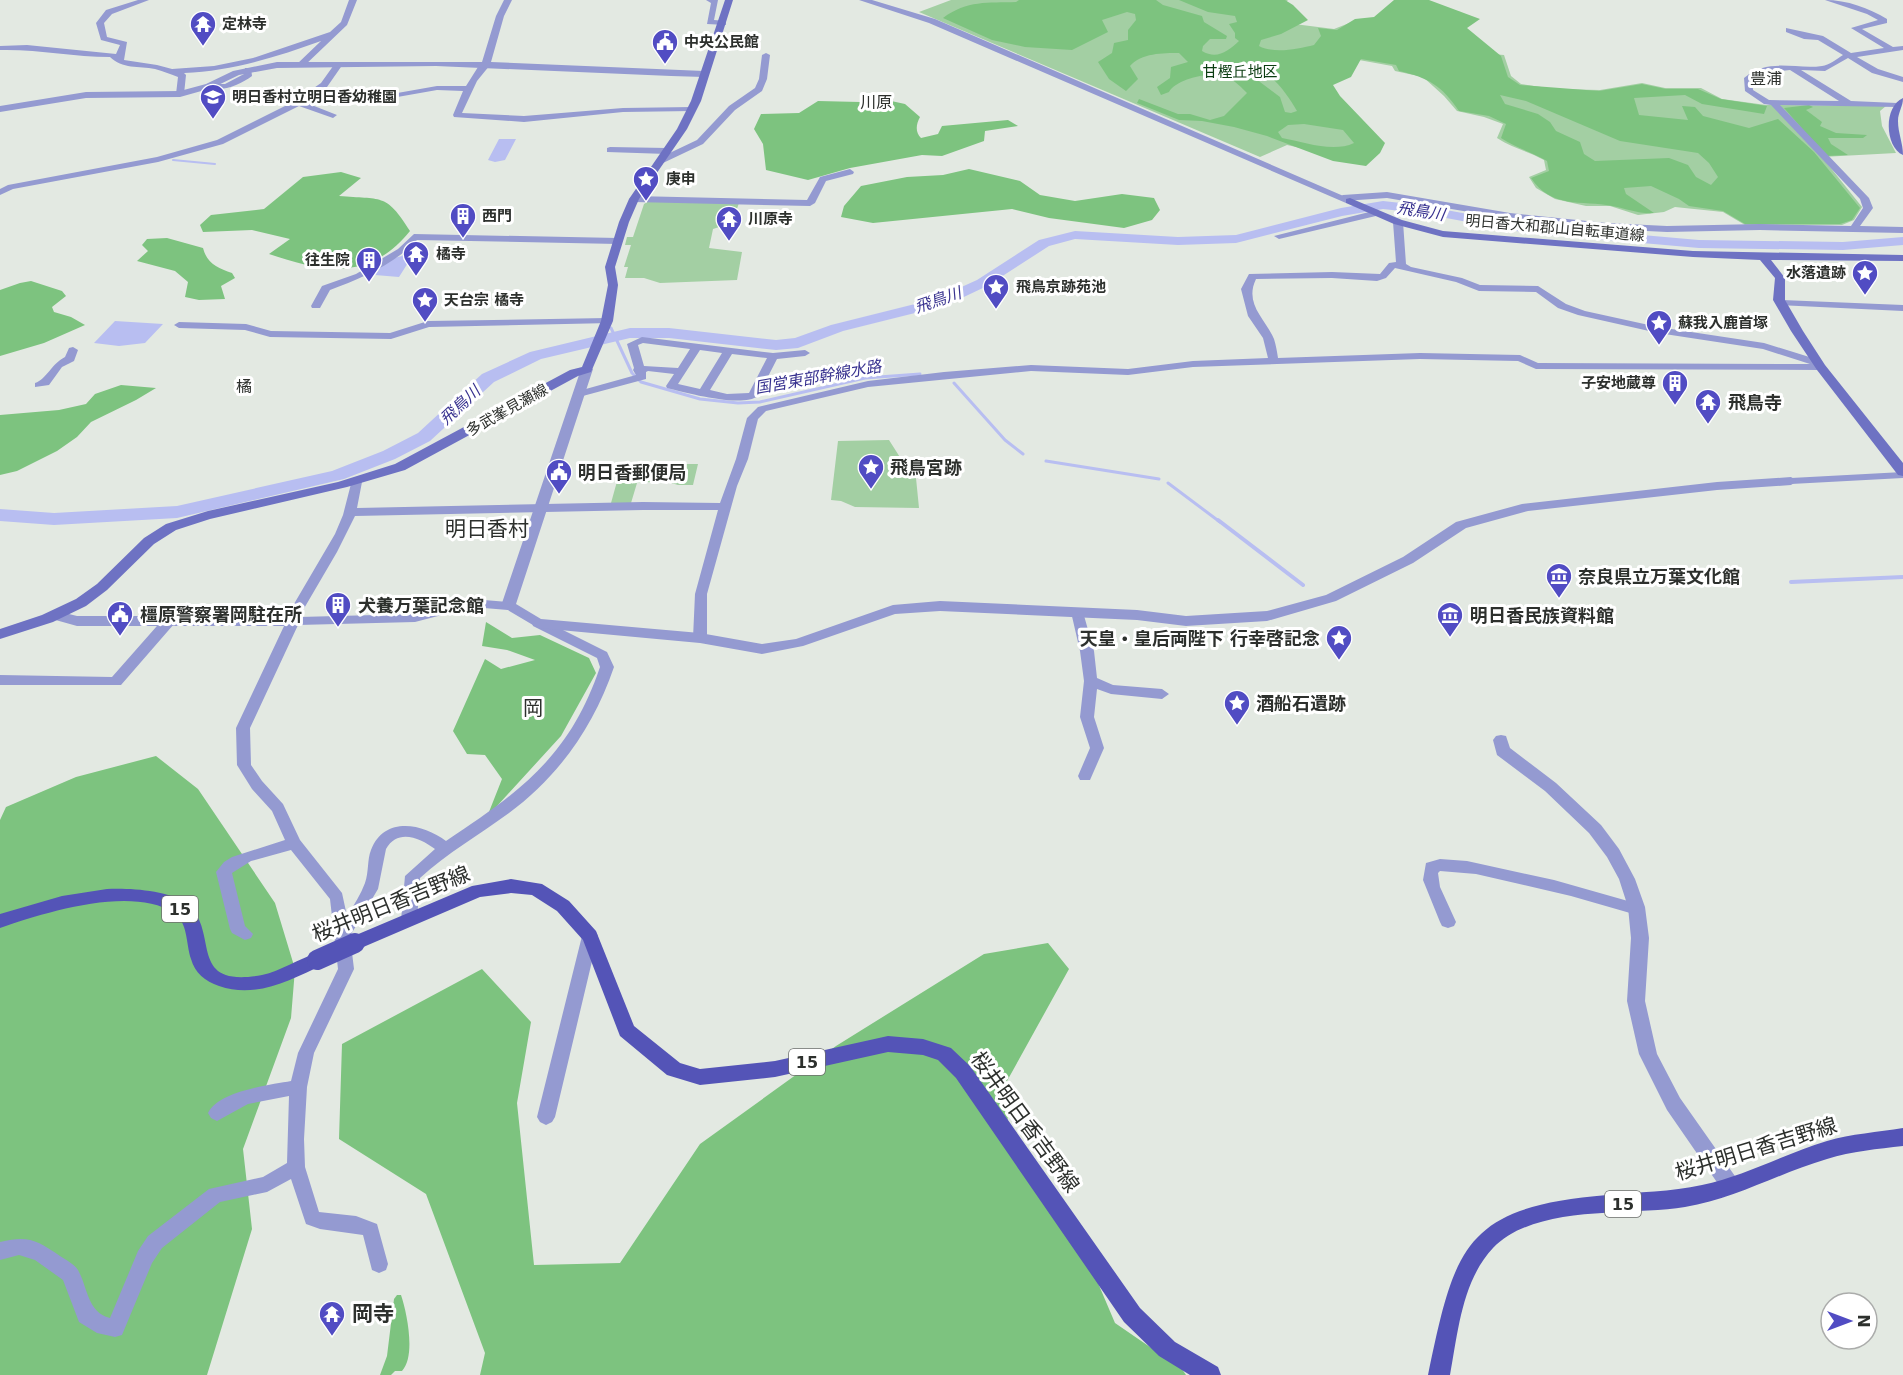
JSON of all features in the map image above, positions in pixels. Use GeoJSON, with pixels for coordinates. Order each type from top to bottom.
{"type":"FeatureCollection","features":[{"type":"Feature","properties":{"kind":"main road"},"geometry":{"type":"LineString","coordinates":[[587,369],[607,321],[613,285],[610,267],[634,199],[682,129],[692,109],[729,0]]}},
{"type":"Feature","properties":{"kind":"main road"},"geometry":{"type":"LineString","coordinates":[[1900,103],[1893,114],[1893,125],[1903,152]]}},
{"type":"Feature","properties":{"kind":"main road","name":"明日香大和郡山自転車道線"},"geometry":{"type":"LineString","coordinates":[[1346,200],[1398,222],[1443,234],[1578,246],[1763,257],[1903,258]]}},
{"type":"Feature","properties":{"kind":"main road"},"geometry":{"type":"LineString","coordinates":[[1763,257],[1780,278],[1779,300],[1820,365],[1903,474]]}},
{"type":"Feature","properties":{"kind":"main road"},"geometry":{"type":"LineString","coordinates":[[1780,278],[1812,257]]}},
{"type":"Feature","properties":{"kind":"main road","name":"多武峯見瀬線"},"geometry":{"type":"LineString","coordinates":[[0,633],[57,616],[93,594],[148,542],[170,528],[199,517],[356,482],[400,468],[574,373],[587,369]]}},
{"type":"Feature","properties":{"kind":"main road","name":"桜井明日香吉野線"},"geometry":{"type":"LineString","coordinates":[[0,921],[71,902],[132,895],[154,897],[183,910],[196,933],[202,966],[215,978],[229,982],[268,981],[316,960],[349,939],[410,920],[478,891],[511,886],[536,889],[563,906],[590,936],[627,1031],[674,1069],[700,1077],[775,1069],[888,1044],[923,1047],[944,1054],[963,1072],[1132,1315],[1167,1349],[1210,1375]]}},
{"type":"Feature","properties":{"kind":"main road","name":"桜井明日香吉野線"},"geometry":{"type":"LineString","coordinates":[[1439,1375],[1452,1316],[1468,1264],[1488,1238],[1516,1220],[1552,1211],[1686,1198],[1829,1150],[1903,1137]]}},
{"type":"Feature","properties":{"kind":"street"},"geometry":{"type":"LineString","coordinates":[[118,61],[124,44],[104,38],[100,22],[109,12],[145,0]]}},
{"type":"Feature","properties":{"kind":"street"},"geometry":{"type":"LineString","coordinates":[[300,65],[344,23],[353,0]]}},
{"type":"Feature","properties":{"kind":"street"},"geometry":{"type":"LineString","coordinates":[[508,0],[500,16],[486,65],[469,89],[457,115],[524,119],[623,110],[692,109]]}},
{"type":"Feature","properties":{"kind":"street"},"geometry":{"type":"LineString","coordinates":[[710,0],[715,2],[710,22],[723,22]]}},
{"type":"Feature","properties":{"kind":"street"},"geometry":{"type":"LineString","coordinates":[[863,0],[932,21],[1346,200],[1386,195],[1510,216],[1667,230],[1721,227],[1903,230]]}},
{"type":"Feature","properties":{"kind":"street"},"geometry":{"type":"LineString","coordinates":[[1829,0],[1879,16],[1884,21],[1855,28],[1903,54]]}},
{"type":"Feature","properties":{"kind":"street"},"geometry":{"type":"LineString","coordinates":[[1789,30],[1807,37],[1820,38],[1875,71],[1903,80]]}},
{"type":"Feature","properties":{"kind":"street"},"geometry":{"type":"LineString","coordinates":[[168,71],[190,71],[238,64],[332,34]]}},
{"type":"Feature","properties":{"kind":"street"},"geometry":{"type":"LineString","coordinates":[[0,48],[27,47],[89,55],[113,55],[125,65],[164,69],[182,75],[180,94]]}},
{"type":"Feature","properties":{"kind":"street"},"geometry":{"type":"LineString","coordinates":[[1896,49],[1847,56],[1825,69],[1791,67],[1760,71],[1748,78],[1749,91],[1756,97],[1774,103],[1900,103]]}},
{"type":"Feature","properties":{"kind":"street"},"geometry":{"type":"LineString","coordinates":[[660,161],[700,142],[732,108],[759,89],[763,79],[766,55]]}},
{"type":"Feature","properties":{"kind":"street"},"geometry":{"type":"LineString","coordinates":[[0,192],[11,187],[158,159],[220,142],[261,124],[309,96],[324,85],[339,64]]}},
{"type":"Feature","properties":{"kind":"street"},"geometry":{"type":"LineString","coordinates":[[0,109],[86,95],[180,94],[209,86],[258,67],[339,64],[486,65],[704,74]]}},
{"type":"Feature","properties":{"kind":"street"},"geometry":{"type":"LineString","coordinates":[[1791,67],[1848,103]]}},
{"type":"Feature","properties":{"kind":"street"},"geometry":{"type":"LineString","coordinates":[[309,96],[386,97],[437,88],[469,89]]}},
{"type":"Feature","properties":{"kind":"street"},"geometry":{"type":"LineString","coordinates":[[298,103],[333,115]]}},
{"type":"Feature","properties":{"kind":"street"},"geometry":{"type":"LineString","coordinates":[[1774,103],[1864,198],[1868,208],[1854,229]]}},
{"type":"Feature","properties":{"kind":"street"},"geometry":{"type":"LineString","coordinates":[[610,150],[667,151]]}},
{"type":"Feature","properties":{"kind":"street"},"geometry":{"type":"LineString","coordinates":[[634,199],[810,202],[823,179],[850,172]]}},
{"type":"Feature","properties":{"kind":"street"},"geometry":{"type":"LineString","coordinates":[[0,184],[11,187]]}},
{"type":"Feature","properties":{"kind":"street"},"geometry":{"type":"LineString","coordinates":[[1279,236],[1378,214]]}},
{"type":"Feature","properties":{"kind":"street"},"geometry":{"type":"LineString","coordinates":[[1398,222],[1401,265]]}},
{"type":"Feature","properties":{"kind":"street"},"geometry":{"type":"LineString","coordinates":[[316,306],[326,288],[359,276],[401,251],[414,237],[618,241]]}},
{"type":"Feature","properties":{"kind":"street"},"geometry":{"type":"LineString","coordinates":[[1274,360],[1268,338],[1253,316],[1246,289],[1252,276],[1332,275],[1377,279],[1392,266],[1401,265],[1408,269],[1459,280],[1479,288],[1538,289],[1562,306],[1582,313],[1658,330],[1764,346],[1820,365]]}},
{"type":"Feature","properties":{"kind":"street"},"geometry":{"type":"LineString","coordinates":[[1782,303],[1903,308]]}},
{"type":"Feature","properties":{"kind":"street"},"geometry":{"type":"LineString","coordinates":[[179,325],[246,327],[270,334],[391,336],[428,324],[488,320],[607,321]]}},
{"type":"Feature","properties":{"kind":"street"},"geometry":{"type":"LineString","coordinates":[[638,376],[632,344],[655,340],[773,356],[805,353]]}},
{"type":"Feature","properties":{"kind":"street"},"geometry":{"type":"LineString","coordinates":[[697,346],[671,386],[727,397],[753,396],[773,356]]}},
{"type":"Feature","properties":{"kind":"street"},"geometry":{"type":"LineString","coordinates":[[39,385],[45,383],[58,365],[70,359],[73,350]]}},
{"type":"Feature","properties":{"kind":"street"},"geometry":{"type":"LineString","coordinates":[[703,393],[729,350]]}},
{"type":"Feature","properties":{"kind":"street"},"geometry":{"type":"LineString","coordinates":[[700,638],[701,594],[753,418],[762,409],[868,384],[1031,368],[1128,372],[1193,364],[1420,356],[1520,358],[1536,366],[1820,365]]}},
{"type":"Feature","properties":{"kind":"street"},"geometry":{"type":"LineString","coordinates":[[579,394],[638,376],[648,368],[681,371]]}},
{"type":"Feature","properties":{"kind":"street"},"geometry":{"type":"LineString","coordinates":[[508,606],[587,369]]}},
{"type":"Feature","properties":{"kind":"street"},"geometry":{"type":"LineString","coordinates":[[538,622],[700,638],[762,649],[798,643],[893,610],[940,606],[1137,615],[1185,621],[1267,616],[1330,598],[1408,560],[1461,525],[1527,507],[1717,486],[1903,474]]}},
{"type":"Feature","properties":{"kind":"street"},"geometry":{"type":"LineString","coordinates":[[349,939],[337,897],[294,843],[278,808],[257,785],[244,765],[243,729],[301,597],[320,569],[351,512],[356,482]]}},
{"type":"Feature","properties":{"kind":"street"},"geometry":{"type":"LineString","coordinates":[[351,512],[725,507]]}},
{"type":"Feature","properties":{"kind":"street"},"geometry":{"type":"LineString","coordinates":[[57,616],[77,621],[292,621],[415,618],[462,606],[484,604],[508,606],[602,655],[607,667],[597,698],[584,723],[534,783],[513,802],[430,859],[413,876],[410,920]]}},
{"type":"Feature","properties":{"kind":"street"},"geometry":{"type":"LineString","coordinates":[[1077,612],[1087,651],[1091,681],[1087,717],[1097,752],[1085,776]]}},
{"type":"Feature","properties":{"kind":"street"},"geometry":{"type":"LineString","coordinates":[[0,680],[116,682],[169,621]]}},
{"type":"Feature","properties":{"kind":"street"},"geometry":{"type":"LineString","coordinates":[[1091,681],[1111,689],[1162,694]]}},
{"type":"Feature","properties":{"kind":"street"},"geometry":{"type":"LineString","coordinates":[[1501,740],[1503,751],[1534,772],[1594,827],[1621,864],[1637,909],[1640,936],[1636,1000],[1649,1058],[1670,1098],[1730,1185]]}},
{"type":"Feature","properties":{"kind":"street"},"geometry":{"type":"LineString","coordinates":[[379,1264],[371,1230],[358,1223],[322,1222],[312,1218],[296,1167],[298,1087],[306,1053],[346,969],[354,918],[373,881],[379,850],[383,842],[402,829],[411,830],[437,840],[446,849]]}},
{"type":"Feature","properties":{"kind":"street"},"geometry":{"type":"LineString","coordinates":[[244,934],[238,929],[225,872],[227,867],[259,852],[294,843]]}},
{"type":"Feature","properties":{"kind":"street"},"geometry":{"type":"LineString","coordinates":[[1448,922],[1429,871],[1431,867],[1437,865],[1462,866],[1576,890],[1637,909]]}},
{"type":"Feature","properties":{"kind":"street"},"geometry":{"type":"LineString","coordinates":[[546,1117],[590,936]]}},
{"type":"Feature","properties":{"kind":"street"},"geometry":{"type":"LineString","coordinates":[[217,1113],[245,1097],[298,1087]]}},
{"type":"Feature","properties":{"kind":"street"},"geometry":{"type":"LineString","coordinates":[[0,1251],[19,1246],[32,1248],[42,1254],[70,1274],[86,1315],[97,1324],[115,1328],[145,1257],[155,1242],[215,1195],[267,1184],[296,1167]]}},
{"type":"Feature","properties":{"kind":"green space","name":"甘樫丘地区"},"geometry":{"type":"Polygon","coordinates":[[[951,0],[1288,0],[1282,6],[1294,24],[1334,29],[1357,20],[1379,18],[1404,5],[1461,12],[1452,29],[1467,52],[1504,55],[1511,76],[1521,84],[1555,89],[1600,90],[1642,83],[1665,88],[1701,88],[1722,99],[1766,105],[1886,106],[1880,111],[1882,126],[1896,153],[1822,157],[1862,207],[1854,220],[1842,225],[1745,225],[1723,212],[1675,207],[1664,212],[1638,215],[1610,206],[1586,206],[1555,199],[1536,188],[1529,177],[1546,170],[1544,160],[1497,138],[1503,124],[1457,111],[1423,77],[1395,71],[1392,66],[1359,60],[1314,79],[1375,145],[1332,155],[1287,145],[1260,157],[919,12],[951,0]]]}},
{"type":"Feature","properties":{"kind":"green space","name":"甘樫丘地区"},"geometry":{"type":"Polygon","coordinates":[[[1019,0],[1156,0],[1163,5],[1202,16],[1204,22],[1227,36],[1226,39],[1210,39],[1203,46],[1202,51],[1213,55],[1226,51],[1239,41],[1235,38],[1235,33],[1229,24],[1237,22],[1235,16],[1208,12],[1179,0],[1285,0],[1308,20],[1281,34],[1261,40],[1259,46],[1279,50],[1314,45],[1321,36],[1318,28],[1337,30],[1355,19],[1374,17],[1394,0],[1429,0],[1480,19],[1467,28],[1501,56],[1508,77],[1520,85],[1599,91],[1642,84],[1666,89],[1698,89],[1721,99],[1767,106],[1764,114],[1702,104],[1685,95],[1634,98],[1639,115],[1688,120],[1682,106],[1695,107],[1703,116],[1749,128],[1778,119],[1814,152],[1860,208],[1852,220],[1840,224],[1745,224],[1723,211],[1689,206],[1651,186],[1624,188],[1626,194],[1654,213],[1558,199],[1539,188],[1531,178],[1549,171],[1547,161],[1501,138],[1506,124],[1489,116],[1459,111],[1434,84],[1399,71],[1396,65],[1361,59],[1351,77],[1333,85],[1340,96],[1385,143],[1380,153],[1366,166],[1333,161],[1267,136],[1202,121],[1179,120],[1137,103],[1139,99],[1178,114],[1190,114],[1210,120],[1224,116],[1247,93],[1229,78],[1206,75],[1188,79],[1161,95],[1157,87],[1170,78],[1171,67],[1188,62],[1179,53],[1140,58],[1130,66],[1138,79],[1126,91],[1109,79],[1098,62],[1112,53],[1114,43],[1128,40],[1128,30],[1136,20],[1135,14],[1127,12],[1102,20],[1108,32],[1072,50],[1025,47],[992,40],[943,18],[969,5],[1019,0]],[[1248,68],[1260,82],[1280,97],[1285,112],[1297,111],[1277,83],[1263,72],[1248,68]],[[1500,95],[1505,104],[1538,114],[1550,122],[1556,131],[1580,142],[1584,154],[1595,161],[1669,158],[1688,165],[1696,177],[1711,185],[1718,177],[1709,163],[1698,153],[1620,141],[1526,101],[1500,95]],[[1304,124],[1288,125],[1278,132],[1282,138],[1328,147],[1354,143],[1343,130],[1304,124]]]}},
{"type":"Feature","properties":{"kind":"green space"},"geometry":{"type":"Polygon","coordinates":[[[882,99],[905,104],[920,117],[917,128],[921,138],[938,134],[942,126],[1008,120],[1018,126],[985,131],[984,141],[942,156],[922,155],[850,168],[808,180],[766,170],[763,144],[754,129],[761,114],[799,113],[818,101],[860,102],[882,99]]]}},
{"type":"Feature","properties":{"kind":"green space"},"geometry":{"type":"Polygon","coordinates":[[[1809,105],[1813,107],[1806,110],[1822,122],[1820,126],[1836,133],[1867,135],[1863,138],[1828,138],[1831,144],[1848,155],[1826,156],[1784,108],[1809,105]]]}},
{"type":"Feature","properties":{"kind":"green space"},"geometry":{"type":"Polygon","coordinates":[[[969,169],[1020,181],[1040,195],[1075,201],[1122,194],[1154,198],[1160,210],[1152,220],[1124,228],[1049,218],[1012,209],[873,223],[841,217],[844,206],[861,186],[907,177],[943,175],[969,169]]]}},
{"type":"Feature","properties":{"kind":"green space"},"geometry":{"type":"Polygon","coordinates":[[[341,172],[361,178],[339,196],[381,200],[395,210],[410,231],[379,258],[362,265],[327,268],[289,261],[269,254],[290,239],[252,230],[203,232],[200,225],[211,215],[264,209],[303,177],[341,172]]]}},
{"type":"Feature","properties":{"kind":"green space"},"geometry":{"type":"Polygon","coordinates":[[[649,201],[739,203],[732,223],[713,229],[709,248],[742,252],[737,280],[660,283],[644,278],[625,278],[628,267],[624,267],[631,245],[625,245],[627,237],[633,237],[644,204],[649,201]]]}},
{"type":"Feature","properties":{"kind":"green space"},"geometry":{"type":"Polygon","coordinates":[[[167,238],[203,248],[210,262],[232,273],[235,278],[221,286],[225,299],[199,300],[185,297],[188,282],[175,271],[137,261],[148,251],[142,245],[147,239],[167,238]]]}},
{"type":"Feature","properties":{"kind":"green space"},"geometry":{"type":"Polygon","coordinates":[[[31,281],[62,291],[66,296],[52,307],[54,312],[71,317],[85,325],[44,343],[0,356],[0,290],[31,281]]]}},
{"type":"Feature","properties":{"kind":"green space"},"geometry":{"type":"Polygon","coordinates":[[[121,385],[156,388],[91,422],[77,437],[57,451],[17,471],[0,475],[0,415],[59,410],[86,404],[95,394],[121,385]]]}},
{"type":"Feature","properties":{"kind":"green space"},"geometry":{"type":"Polygon","coordinates":[[[889,440],[903,462],[911,462],[915,468],[919,508],[855,507],[841,501],[831,500],[838,441],[889,440]]]}},
{"type":"Feature","properties":{"kind":"green space"},"geometry":{"type":"Polygon","coordinates":[[[698,464],[693,485],[678,485],[665,481],[637,483],[631,503],[611,503],[621,467],[698,464]]]}},
{"type":"Feature","properties":{"kind":"green space"},"geometry":{"type":"Polygon","coordinates":[[[486,622],[512,638],[540,635],[589,658],[596,673],[561,736],[487,817],[502,779],[485,755],[467,754],[453,731],[485,659],[501,669],[535,660],[507,650],[482,646],[486,622]]]}},
{"type":"Feature","properties":{"kind":"green space"},"geometry":{"type":"Polygon","coordinates":[[[156,756],[198,789],[275,903],[295,969],[291,1018],[243,1149],[252,1229],[207,1375],[0,1375],[0,820],[6,807],[76,777],[156,756]]]}},
{"type":"Feature","properties":{"kind":"green space"},"geometry":{"type":"Polygon","coordinates":[[[1048,943],[1069,969],[1007,1081],[1008,1136],[1078,1236],[1115,1323],[1182,1369],[1186,1375],[480,1375],[485,1353],[426,1194],[339,1139],[342,1044],[482,969],[531,1022],[517,1103],[534,1265],[620,1263],[700,1144],[836,1046],[984,954],[1048,943]]]}},
{"type":"Feature","properties":{"kind":"green space"},"geometry":{"type":"Polygon","coordinates":[[[397,1295],[401,1295],[406,1312],[409,1355],[402,1371],[395,1371],[391,1375],[380,1375],[387,1356],[394,1299],[397,1295]]]}},
{"type":"Feature","properties":{"kind":"water"},"geometry":{"type":"Polygon","coordinates":[[[499,139],[516,139],[505,160],[495,162],[488,160],[499,139]]]}},
{"type":"Feature","properties":{"kind":"water"},"geometry":{"type":"Polygon","coordinates":[[[410,243],[420,244],[399,277],[375,275],[386,260],[402,256],[410,243]]]}},
{"type":"Feature","properties":{"kind":"water"},"geometry":{"type":"Polygon","coordinates":[[[115,321],[163,324],[145,343],[119,346],[94,343],[115,321]]]}},
{"type":"Feature","properties":{"kind":"waterway","name":"国営東部幹線水路"},"geometry":{"type":"LineString","coordinates":[[173,160],[215,164]]}},
{"type":"Feature","properties":{"kind":"waterway","name":"飛鳥川"},"geometry":{"type":"LineString","coordinates":[[0,515],[54,519],[177,512],[338,475],[389,455],[424,437],[488,378],[536,355],[630,333],[669,333],[776,345],[798,343],[837,328],[941,302],[982,283],[1044,243],[1075,235],[1178,241],[1236,239],[1341,212],[1383,205],[1419,209],[1528,229],[1699,244],[1843,246],[1903,241]]}},
{"type":"Feature","properties":{"kind":"waterway","name":"国営東部幹線水路"},"geometry":{"type":"LineString","coordinates":[[611,328],[632,373],[641,382],[700,399],[738,403],[760,402],[865,378],[920,374]]}},
{"type":"Feature","properties":{"kind":"waterway","name":"国営東部幹線水路"},"geometry":{"type":"LineString","coordinates":[[954,383],[1005,440],[1023,454]]}},
{"type":"Feature","properties":{"kind":"waterway","name":"国営東部幹線水路"},"geometry":{"type":"LineString","coordinates":[[1046,461],[1159,479]]}},
{"type":"Feature","properties":{"kind":"waterway","name":"国営東部幹線水路"},"geometry":{"type":"LineString","coordinates":[[1168,483],[1220,522]]}},
{"type":"Feature","properties":{"kind":"waterway","name":"国営東部幹線水路"},"geometry":{"type":"LineString","coordinates":[[1218,520],[1303,585]]}},
{"type":"Feature","properties":{"kind":"waterway"},"geometry":{"type":"LineString","coordinates":[[1791,582],[1903,577]]}},
{"type":"Feature","properties":{"kind":"place","name":"定林寺"},"geometry":{"type":"Point","coordinates":[203,47]}},
{"type":"Feature","properties":{"kind":"place","name":"中央公民館"},"geometry":{"type":"Point","coordinates":[665,65]}},
{"type":"Feature","properties":{"kind":"place","name":"明日香村立明日香幼稚園"},"geometry":{"type":"Point","coordinates":[213,120]}},
{"type":"Feature","properties":{"kind":"place","name":"庚申"},"geometry":{"type":"Point","coordinates":[646,202]}},
{"type":"Feature","properties":{"kind":"place","name":"西門"},"geometry":{"type":"Point","coordinates":[463,239]}},
{"type":"Feature","properties":{"kind":"place","name":"川原寺"},"geometry":{"type":"Point","coordinates":[729,242]}},
{"type":"Feature","properties":{"kind":"place","name":"橘寺"},"geometry":{"type":"Point","coordinates":[416,277]}},
{"type":"Feature","properties":{"kind":"place","name":"往生院"},"geometry":{"type":"Point","coordinates":[369,283]}},
{"type":"Feature","properties":{"kind":"place","name":"水落遺跡"},"geometry":{"type":"Point","coordinates":[1865,296]}},
{"type":"Feature","properties":{"kind":"place","name":"飛鳥京跡苑池"},"geometry":{"type":"Point","coordinates":[996,310]}},
{"type":"Feature","properties":{"kind":"place","name":"天台宗 橘寺"},"geometry":{"type":"Point","coordinates":[425,323]}},
{"type":"Feature","properties":{"kind":"place","name":"蘇我入鹿首塚"},"geometry":{"type":"Point","coordinates":[1659,346]}},
{"type":"Feature","properties":{"kind":"place","name":"子安地蔵尊"},"geometry":{"type":"Point","coordinates":[1675,406]}},
{"type":"Feature","properties":{"kind":"place","name":"飛鳥寺"},"geometry":{"type":"Point","coordinates":[1708,425]}},
{"type":"Feature","properties":{"kind":"place","name":"飛鳥宮跡"},"geometry":{"type":"Point","coordinates":[871,490]}},
{"type":"Feature","properties":{"kind":"place","name":"明日香郵便局"},"geometry":{"type":"Point","coordinates":[559,495]}},
{"type":"Feature","properties":{"kind":"place","name":"奈良県立万葉文化館"},"geometry":{"type":"Point","coordinates":[1559,599]}},
{"type":"Feature","properties":{"kind":"place","name":"犬養万葉記念館"},"geometry":{"type":"Point","coordinates":[338,628]}},
{"type":"Feature","properties":{"kind":"place","name":"橿原警察署岡駐在所"},"geometry":{"type":"Point","coordinates":[120,637]}},
{"type":"Feature","properties":{"kind":"place","name":"明日香民族資料館"},"geometry":{"type":"Point","coordinates":[1450,638]}},
{"type":"Feature","properties":{"kind":"place","name":"天皇・皇后両陛下 行幸啓記念"},"geometry":{"type":"Point","coordinates":[1339,661]}},
{"type":"Feature","properties":{"kind":"place","name":"酒船石遺跡"},"geometry":{"type":"Point","coordinates":[1237,726]}},
{"type":"Feature","properties":{"kind":"place","name":"岡寺"},"geometry":{"type":"Point","coordinates":[332,1337]}},
{"type":"Feature","properties":{"kind":"district","name":"豊浦"},"geometry":{"type":"Point","coordinates":[1766,78]}},
{"type":"Feature","properties":{"kind":"district","name":"川原"},"geometry":{"type":"Point","coordinates":[876,102]}},
{"type":"Feature","properties":{"kind":"district","name":"橘"},"geometry":{"type":"Point","coordinates":[244,386]}},
{"type":"Feature","properties":{"kind":"district","name":"明日香村"},"geometry":{"type":"Point","coordinates":[487,529]}},
{"type":"Feature","properties":{"kind":"district","name":"岡"},"geometry":{"type":"Point","coordinates":[533,708]}}]}
